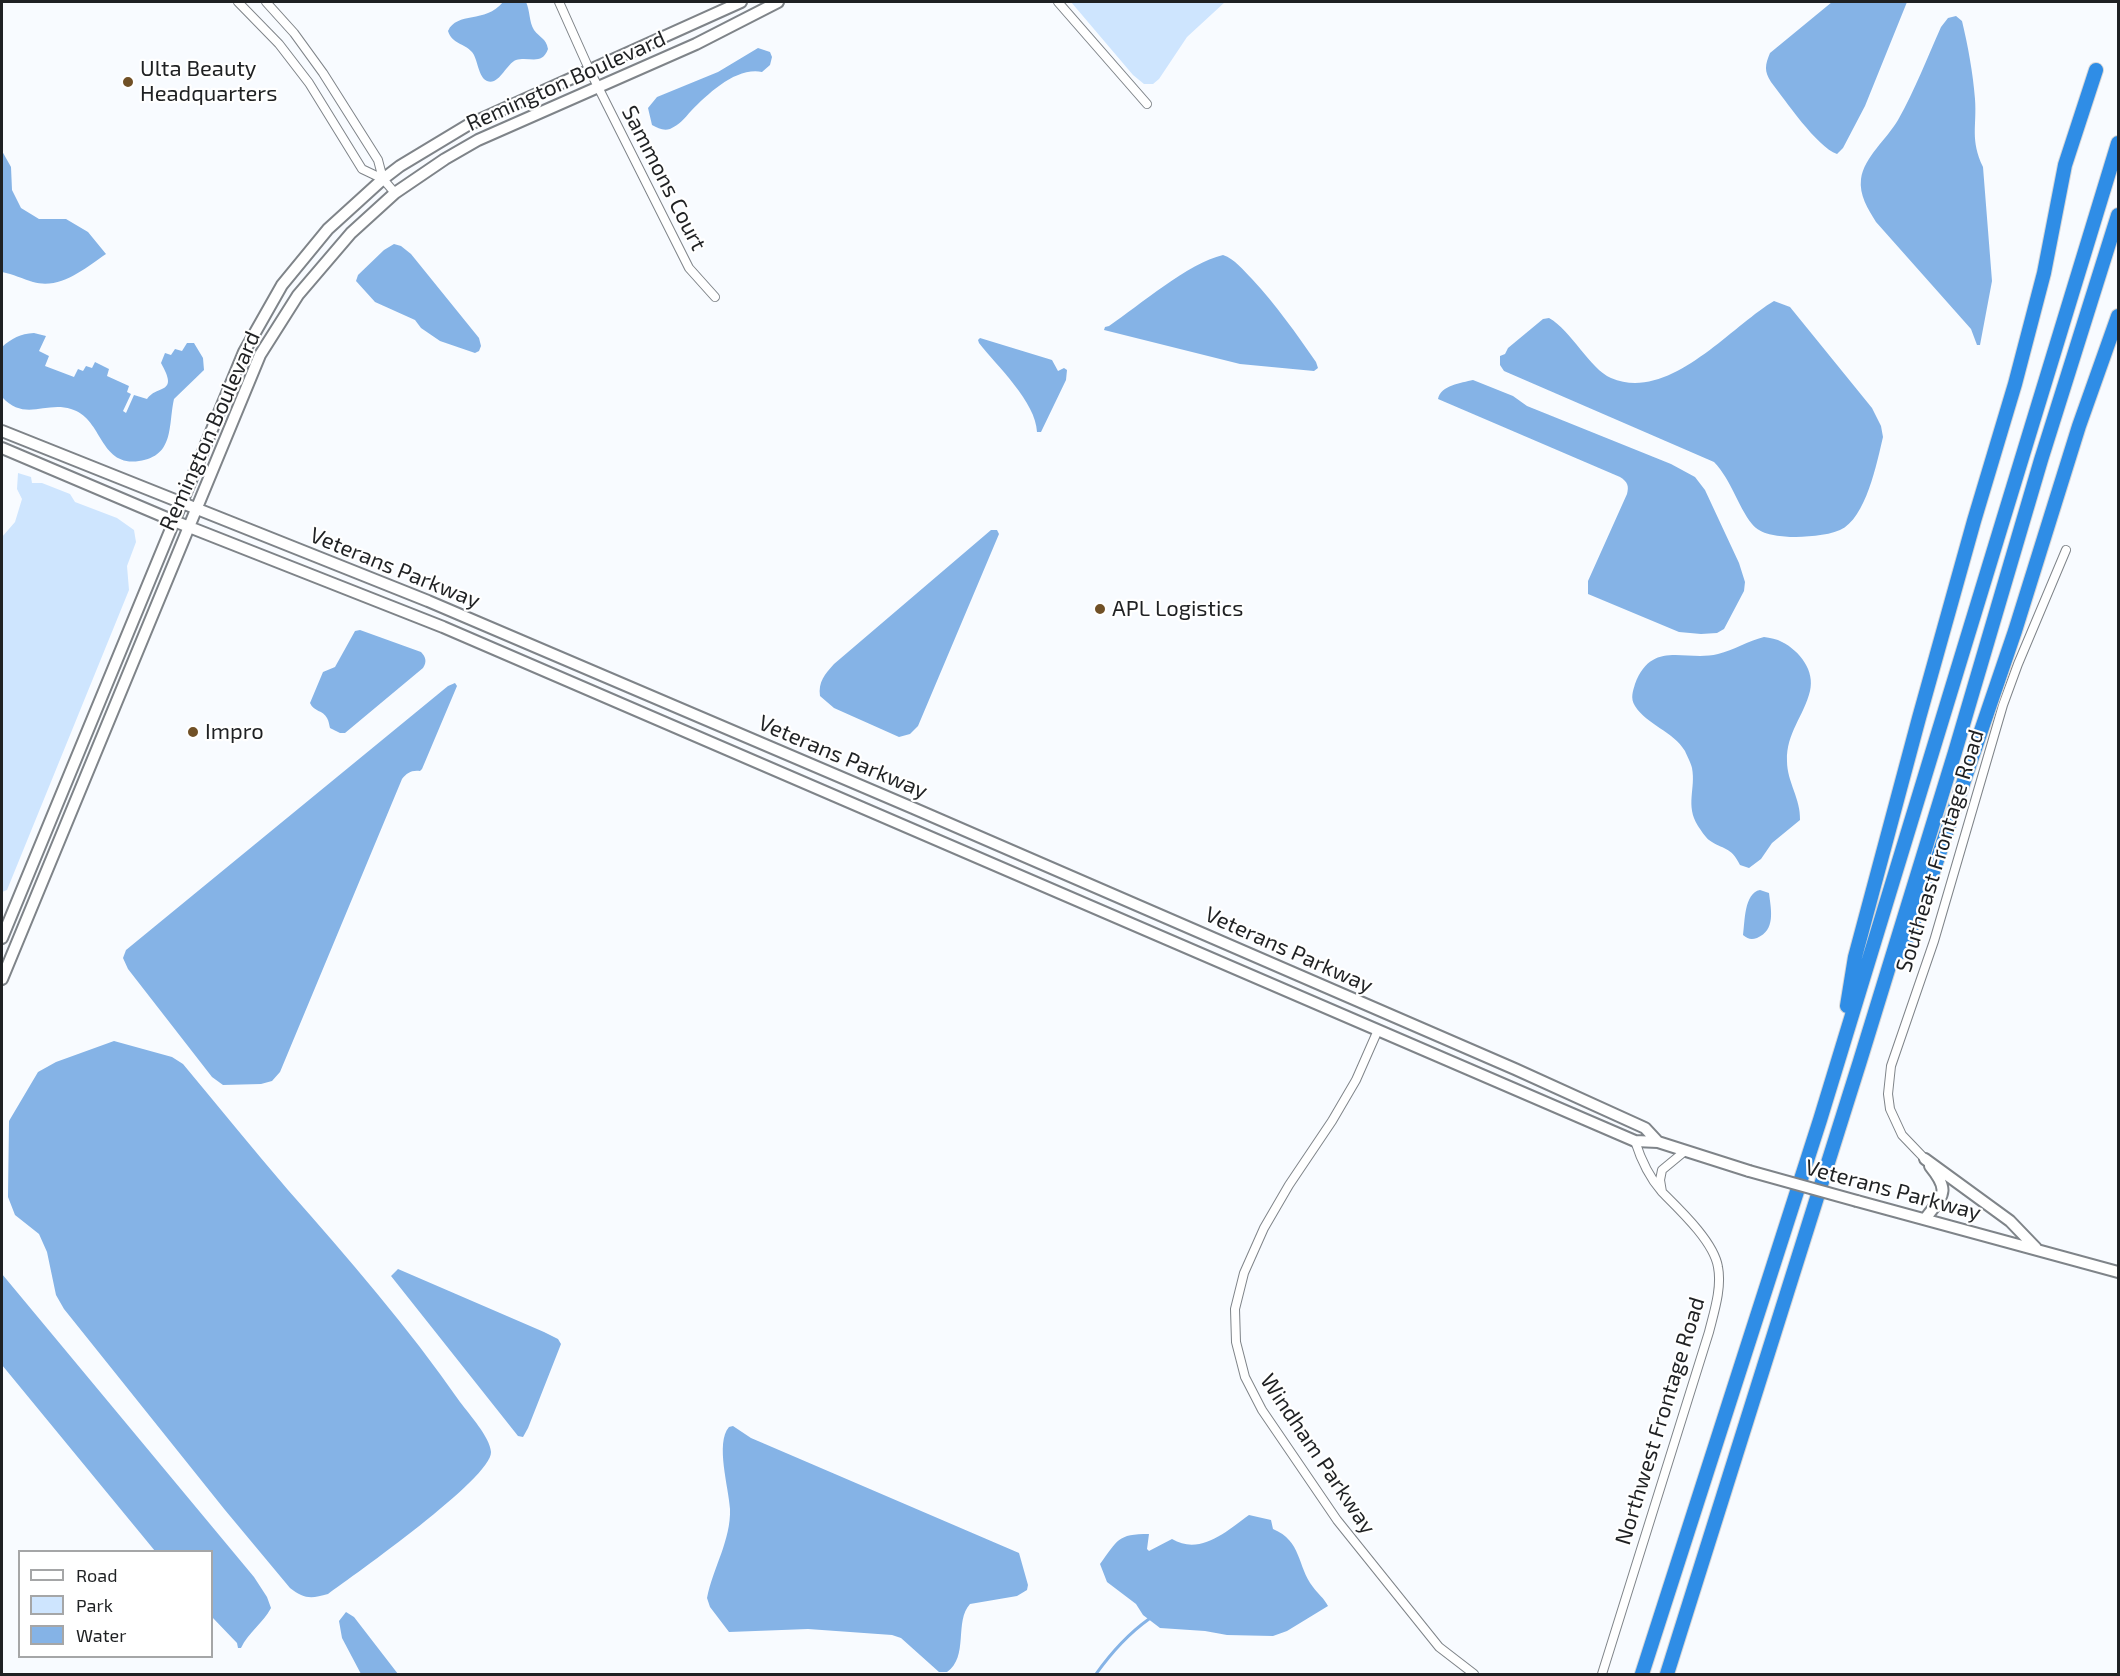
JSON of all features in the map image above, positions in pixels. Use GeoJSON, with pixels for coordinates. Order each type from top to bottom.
{"type":"FeatureCollection","features":[{"type":"Feature","properties":{"kind":"highway"},"geometry":{"type":"LineString","coordinates":[[1839,1056],[1855,957],[1964,554],[2015,384],[2044,273],[2065,165],[2096,70]]}},
{"type":"Feature","properties":{"kind":"highway"},"geometry":{"type":"LineString","coordinates":[[1642,1674],[1839,1056],[2118,143]]}},
{"type":"Feature","properties":{"kind":"highway"},"geometry":{"type":"LineString","coordinates":[[1667,1674],[1860,1061],[1955,752],[2041,460],[2118,215]]}},
{"type":"Feature","properties":{"kind":"highway"},"geometry":{"type":"LineString","coordinates":[[1860,1061],[1933,872],[2015,631],[2079,426],[2118,316]]}},
{"type":"Feature","properties":{"kind":"main road","name":"Remington Boulevard"},"geometry":{"type":"LineString","coordinates":[[2,938],[244,352],[282,285],[328,229],[383,179],[444,138],[589,69],[685,29],[741,2]]}},
{"type":"Feature","properties":{"kind":"main road","name":"Remington Boulevard"},"geometry":{"type":"LineString","coordinates":[[2,979],[260,355],[298,295],[351,232],[395,193],[436,165],[478,140],[696,44],[778,2]]}},
{"type":"Feature","properties":{"kind":"main road","name":"Veterans Parkway"},"geometry":{"type":"LineString","coordinates":[[2,431],[428,601],[913,808],[1537,1079],[1645,1128],[1658,1142]]}},
{"type":"Feature","properties":{"kind":"main road","name":"Veterans Parkway"},"geometry":{"type":"LineString","coordinates":[[2,448],[174,520],[443,627],[1635,1140],[1658,1142],[1749,1171],[2118,1272]]}},
{"type":"Feature","properties":{"kind":"main road"},"geometry":{"type":"LineString","coordinates":[[1925,1159],[1941,1180],[1943,1191],[1942,1196],[1925,1219]]}},
{"type":"Feature","properties":{"kind":"main road"},"geometry":{"type":"LineString","coordinates":[[1925,1159],[2010,1221],[2037,1248]]}},
{"type":"Feature","properties":{"kind":"street"},"geometry":{"type":"LineString","coordinates":[[238,2],[279,44],[309,83],[362,169],[383,179],[395,193]]}},
{"type":"Feature","properties":{"kind":"street"},"geometry":{"type":"LineString","coordinates":[[266,2],[294,33],[323,72],[378,160],[383,179]]}},
{"type":"Feature","properties":{"kind":"street","name":"Sammons Court"},"geometry":{"type":"LineString","coordinates":[[559,2],[589,69],[689,268],[715,297]]}},
{"type":"Feature","properties":{"kind":"street"},"geometry":{"type":"LineString","coordinates":[[1058,2],[1147,104]]}},
{"type":"Feature","properties":{"kind":"street","name":"Southeast Frontage Road"},"geometry":{"type":"LineString","coordinates":[[1925,1159],[1902,1135],[1890,1109],[1888,1094],[1891,1066],[1934,941],[2003,705],[2066,550]]}},
{"type":"Feature","properties":{"kind":"street","name":"Windham Parkway"},"geometry":{"type":"LineString","coordinates":[[1378,1030],[1356,1080],[1332,1122],[1289,1185],[1264,1228],[1242,1282],[1235,1310],[1236,1342],[1245,1377],[1262,1410],[1336,1520],[1439,1647],[1474,1674]]}},
{"type":"Feature","properties":{"kind":"street","name":"Northwest Frontage Road"},"geometry":{"type":"LineString","coordinates":[[1602,1674],[1709,1332],[1717,1299],[1718,1267],[1707,1243],[1686,1216],[1653,1182],[1635,1140]]}},
{"type":"Feature","properties":{"kind":"street"},"geometry":{"type":"LineString","coordinates":[[1662,1192],[1660,1180],[1662,1170],[1685,1151]]}},
{"type":"Feature","properties":{"kind":"green space"},"geometry":{"type":"Polygon","coordinates":[[[1071,2],[1225,2],[1187,37],[1159,79],[1153,84],[1144,84],[1133,75],[1071,2]]]}},
{"type":"Feature","properties":{"kind":"green space"},"geometry":{"type":"Polygon","coordinates":[[[18,473],[31,477],[32,483],[42,483],[70,494],[75,502],[117,518],[134,530],[136,542],[127,566],[129,590],[7,890],[2,892],[2,537],[15,522],[22,499],[17,489],[18,473]]]}},
{"type":"Feature","properties":{"kind":"water"},"geometry":{"type":"Polygon","coordinates":[[[503,2],[526,2],[532,27],[544,40],[548,49],[539,59],[521,59],[512,62],[499,78],[491,82],[482,76],[472,52],[455,41],[448,31],[458,21],[488,13],[503,2]]]}},
{"type":"Feature","properties":{"kind":"water"},"geometry":{"type":"Polygon","coordinates":[[[1832,2],[1907,2],[1865,106],[1843,148],[1837,154],[1820,142],[1802,122],[1771,82],[1766,68],[1770,53],[1832,2]]]}},
{"type":"Feature","properties":{"kind":"water"},"geometry":{"type":"Polygon","coordinates":[[[1956,16],[1962,21],[1973,79],[1975,141],[1983,167],[1992,281],[1980,345],[1977,345],[1971,329],[1876,222],[1861,191],[1861,179],[1866,163],[1898,120],[1941,27],[1948,18],[1956,16]]]}},
{"type":"Feature","properties":{"kind":"water"},"geometry":{"type":"Polygon","coordinates":[[[758,48],[770,52],[772,57],[770,65],[762,72],[742,73],[733,77],[670,129],[652,125],[648,108],[657,97],[718,72],[758,48]]]}},
{"type":"Feature","properties":{"kind":"water"},"geometry":{"type":"Polygon","coordinates":[[[2,151],[11,167],[12,190],[21,208],[39,219],[66,219],[88,232],[106,254],[72,276],[53,283],[33,282],[2,272],[2,151]]]}},
{"type":"Feature","properties":{"kind":"water"},"geometry":{"type":"Polygon","coordinates":[[[394,244],[401,246],[411,254],[479,338],[481,346],[479,351],[475,353],[440,341],[421,328],[415,320],[375,302],[356,281],[358,275],[384,250],[394,244]]]}},
{"type":"Feature","properties":{"kind":"water"},"geometry":{"type":"Polygon","coordinates":[[[1223,255],[1239,265],[1269,299],[1316,362],[1318,368],[1314,371],[1240,364],[1104,330],[1105,327],[1180,275],[1209,259],[1223,255]]]}},
{"type":"Feature","properties":{"kind":"water"},"geometry":{"type":"Polygon","coordinates":[[[1774,301],[1790,307],[1872,408],[1881,426],[1883,437],[1874,475],[1863,502],[1849,524],[1828,534],[1790,537],[1760,531],[1747,517],[1714,462],[1504,371],[1500,365],[1500,356],[1505,354],[1508,348],[1543,319],[1549,318],[1565,331],[1596,367],[1611,378],[1633,383],[1655,380],[1698,359],[1774,301]]]}},
{"type":"Feature","properties":{"kind":"water"},"geometry":{"type":"Polygon","coordinates":[[[34,333],[46,336],[39,351],[49,356],[45,366],[74,377],[78,369],[83,371],[86,366],[92,368],[95,362],[109,369],[107,376],[129,386],[127,392],[131,394],[123,411],[126,413],[134,395],[147,399],[167,384],[166,373],[161,363],[165,353],[171,355],[175,349],[182,351],[187,343],[194,343],[203,358],[204,370],[174,399],[168,438],[159,453],[139,461],[126,461],[116,457],[108,450],[90,422],[81,414],[62,407],[27,410],[11,404],[2,397],[2,347],[16,337],[34,333]]]}},
{"type":"Feature","properties":{"kind":"water"},"geometry":{"type":"Polygon","coordinates":[[[980,338],[1052,360],[1058,371],[1064,368],[1067,370],[1066,380],[1041,432],[1037,432],[1035,421],[1023,397],[979,343],[980,338]]]}},
{"type":"Feature","properties":{"kind":"water"},"geometry":{"type":"Polygon","coordinates":[[[1473,380],[1513,396],[1527,406],[1671,464],[1695,477],[1705,490],[1739,563],[1745,582],[1744,591],[1724,629],[1717,633],[1679,632],[1588,594],[1588,581],[1627,494],[1626,482],[1620,477],[1438,399],[1447,388],[1473,380]]]}},
{"type":"Feature","properties":{"kind":"water"},"geometry":{"type":"Polygon","coordinates":[[[991,530],[997,530],[999,534],[918,726],[910,734],[899,737],[834,708],[820,696],[821,682],[834,664],[991,530]]]}},
{"type":"Feature","properties":{"kind":"water"},"geometry":{"type":"Polygon","coordinates":[[[360,630],[421,652],[425,658],[425,664],[345,733],[340,733],[330,728],[325,715],[310,703],[323,672],[335,667],[355,631],[360,630]]]}},
{"type":"Feature","properties":{"kind":"water"},"geometry":{"type":"Polygon","coordinates":[[[1764,637],[1780,641],[1800,656],[1808,669],[1811,684],[1787,751],[1789,776],[1800,812],[1800,820],[1772,843],[1761,859],[1749,868],[1740,865],[1730,851],[1709,840],[1698,826],[1691,804],[1692,768],[1685,751],[1674,738],[1640,713],[1633,703],[1632,695],[1642,670],[1650,661],[1670,655],[1718,654],[1764,637]]]}},
{"type":"Feature","properties":{"kind":"water"},"geometry":{"type":"Polygon","coordinates":[[[455,683],[457,686],[422,769],[410,772],[402,779],[280,1072],[272,1081],[261,1084],[223,1085],[212,1077],[128,969],[123,958],[126,950],[448,686],[455,683]]]}},
{"type":"Feature","properties":{"kind":"water"},"geometry":{"type":"Polygon","coordinates":[[[1760,890],[1769,893],[1770,925],[1763,934],[1750,939],[1743,935],[1746,909],[1751,896],[1760,890]]]}},
{"type":"Feature","properties":{"kind":"water"},"geometry":{"type":"Polygon","coordinates":[[[114,1041],[172,1057],[183,1064],[399,1320],[479,1426],[490,1446],[491,1452],[485,1465],[470,1482],[420,1526],[328,1594],[308,1597],[290,1588],[225,1510],[64,1309],[56,1295],[47,1252],[39,1234],[15,1215],[8,1197],[9,1121],[38,1072],[56,1062],[114,1041]]]}},
{"type":"Feature","properties":{"kind":"water"},"geometry":{"type":"Polygon","coordinates":[[[398,1269],[558,1339],[561,1344],[523,1437],[518,1436],[391,1276],[398,1269]]]}},
{"type":"Feature","properties":{"kind":"water"},"geometry":{"type":"Polygon","coordinates":[[[2,1274],[254,1577],[267,1597],[271,1608],[241,1648],[238,1648],[237,1643],[213,1618],[213,1550],[154,1550],[2,1365],[2,1274]]]}},
{"type":"Feature","properties":{"kind":"water"},"geometry":{"type":"Polygon","coordinates":[[[733,1426],[751,1438],[1019,1553],[1028,1585],[1027,1590],[1017,1596],[970,1604],[965,1611],[958,1657],[947,1672],[939,1672],[901,1638],[892,1635],[808,1629],[729,1632],[710,1607],[707,1598],[730,1520],[723,1444],[725,1434],[729,1427],[733,1426]]]}},
{"type":"Feature","properties":{"kind":"water"},"geometry":{"type":"Polygon","coordinates":[[[1249,1515],[1271,1520],[1273,1529],[1289,1540],[1308,1579],[1328,1606],[1287,1631],[1273,1636],[1227,1635],[1160,1628],[1143,1615],[1136,1604],[1107,1582],[1100,1564],[1115,1544],[1124,1537],[1149,1534],[1147,1549],[1149,1551],[1172,1539],[1182,1544],[1193,1545],[1213,1539],[1249,1515]]]}},
{"type":"Feature","properties":{"kind":"water"},"geometry":{"type":"Polygon","coordinates":[[[346,1612],[354,1617],[398,1674],[361,1674],[342,1638],[339,1621],[346,1612]]]}},
{"type":"Feature","properties":{"kind":"waterway"},"geometry":{"type":"LineString","coordinates":[[1096,1674],[1120,1644],[1149,1619]]}},
{"type":"Feature","properties":{"kind":"place","name":"Ulta Beauty Headquarters"},"geometry":{"type":"Point","coordinates":[128,82]}},
{"type":"Feature","properties":{"kind":"place","name":"APL Logistics"},"geometry":{"type":"Point","coordinates":[1100,609]}},
{"type":"Feature","properties":{"kind":"place","name":"Impro"},"geometry":{"type":"Point","coordinates":[193,732]}}]}
